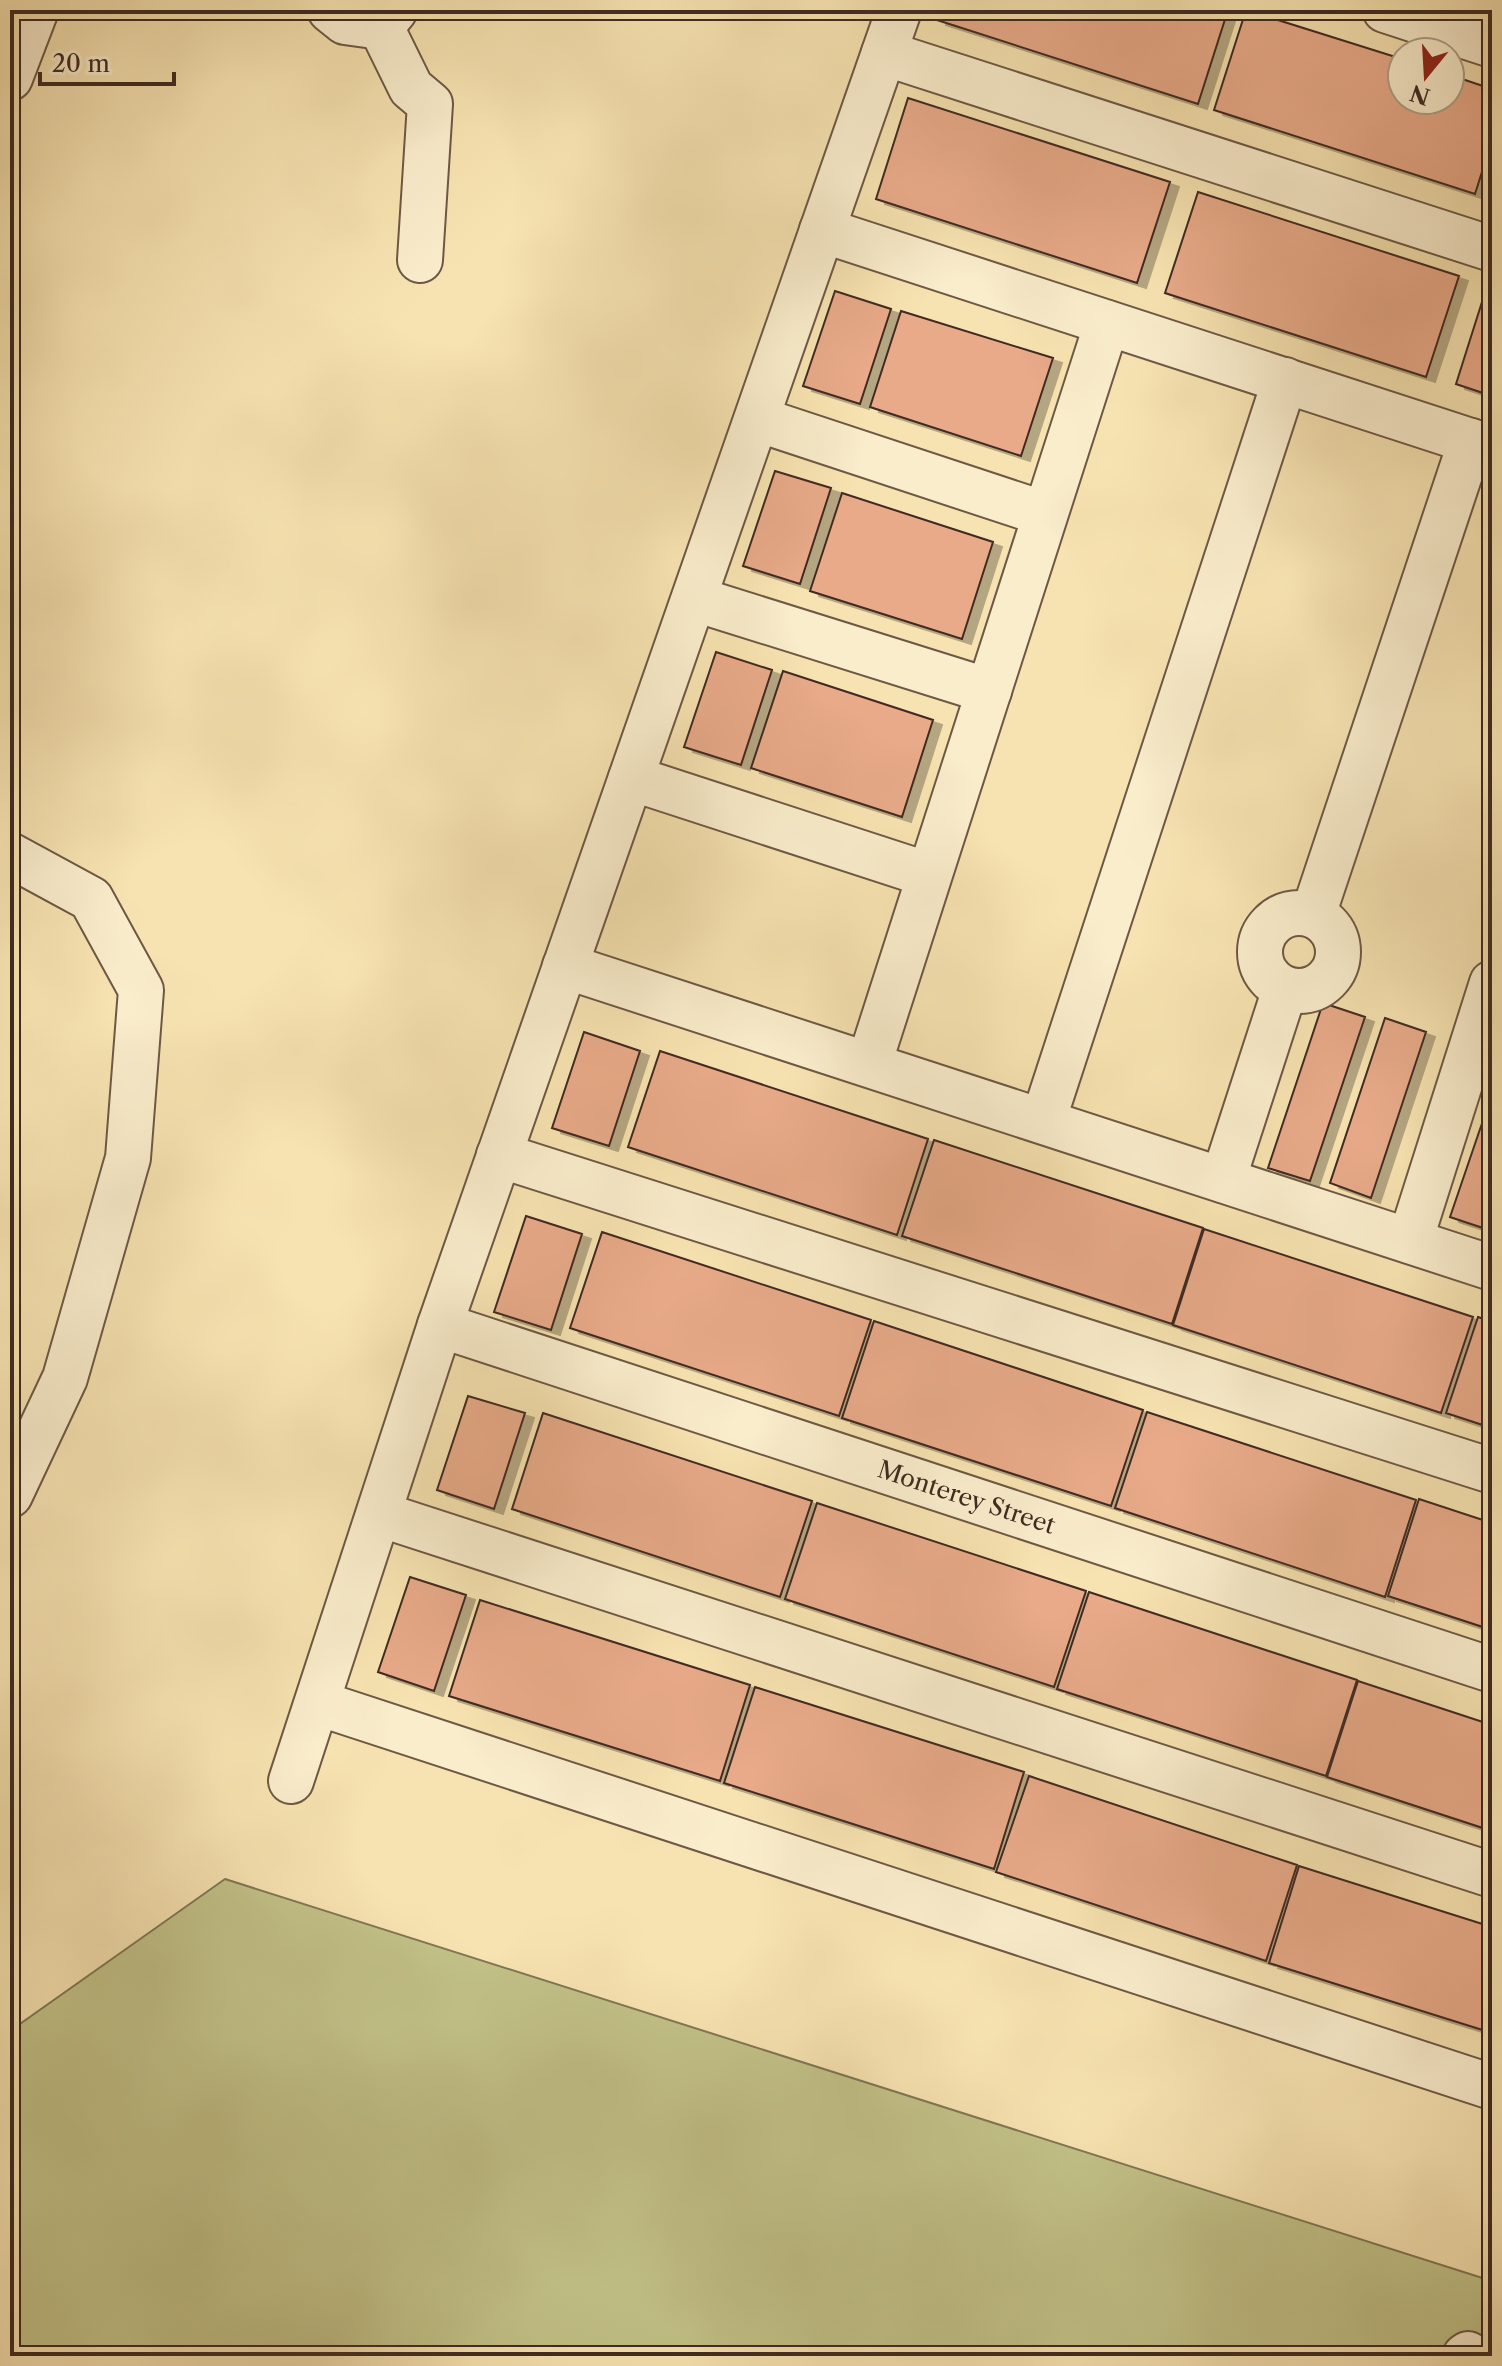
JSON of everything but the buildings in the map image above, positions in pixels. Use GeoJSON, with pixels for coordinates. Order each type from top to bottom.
{"type":"FeatureCollection","features":[{"type":"Feature","properties":{"kind":"street"},"geometry":{"type":"LineString","coordinates":[[10,78],[36,10]]}},
{"type":"Feature","properties":{"kind":"street"},"geometry":{"type":"LineString","coordinates":[[330,10],[345,22],[388,18],[411,88],[430,104],[420,260]]}},
{"type":"Feature","properties":{"kind":"street"},"geometry":{"type":"LineString","coordinates":[[291,1781],[440,1325],[899,10]]}},
{"type":"Feature","properties":{"kind":"street"},"geometry":{"type":"LineString","coordinates":[[1385,10],[1492,45]]}},
{"type":"Feature","properties":{"kind":"street"},"geometry":{"type":"LineString","coordinates":[[884,53],[1492,249]]}},
{"type":"Feature","properties":{"kind":"street"},"geometry":{"type":"LineString","coordinates":[[822,230],[1481,444],[1313,915],[1334,933],[1339,946],[1333,972],[1313,989],[1285,989],[1223,1180]]}},
{"type":"Feature","properties":{"kind":"street"},"geometry":{"type":"LineString","coordinates":[[869,1064],[1107,323]]}},
{"type":"Feature","properties":{"kind":"street"},"geometry":{"type":"LineString","coordinates":[[1043,1121],[1285,380]]}},
{"type":"Feature","properties":{"kind":"street"},"geometry":{"type":"LineString","coordinates":[[757,419],[1045,514]]}},
{"type":"Feature","properties":{"kind":"street"},"geometry":{"type":"LineString","coordinates":[[695,599],[989,691]]}},
{"type":"Feature","properties":{"kind":"street"},"geometry":{"type":"LineString","coordinates":[[631,778],[929,875]]}},
{"type":"Feature","properties":{"kind":"street"},"geometry":{"type":"LineString","coordinates":[[10,855],[91,899],[141,990],[128,1158],[65,1378],[10,1495]]}},
{"type":"Feature","properties":{"kind":"street"},"geometry":{"type":"LineString","coordinates":[[565,966],[1492,1268]]}},
{"type":"Feature","properties":{"kind":"street"},"geometry":{"type":"LineString","coordinates":[[1410,1241],[1492,983]]}},
{"type":"Feature","properties":{"kind":"street"},"geometry":{"type":"LineString","coordinates":[[499,1155],[1492,1471]]}},
{"type":"Feature","properties":{"kind":"street","name":"Monterey Street"},"geometry":{"type":"LineString","coordinates":[[440,1325],[1492,1670]]}},
{"type":"Feature","properties":{"kind":"street"},"geometry":{"type":"LineString","coordinates":[[379,1514],[1492,1875]]}},
{"type":"Feature","properties":{"kind":"street"},"geometry":{"type":"LineString","coordinates":[[318,1703],[1492,2087]]}},
{"type":"Feature","properties":{"kind":"green space"},"geometry":{"type":"Polygon","coordinates":[[[225,1879],[1492,2281],[1492,2356],[10,2356],[10,2031],[225,1879]]]}}]}
